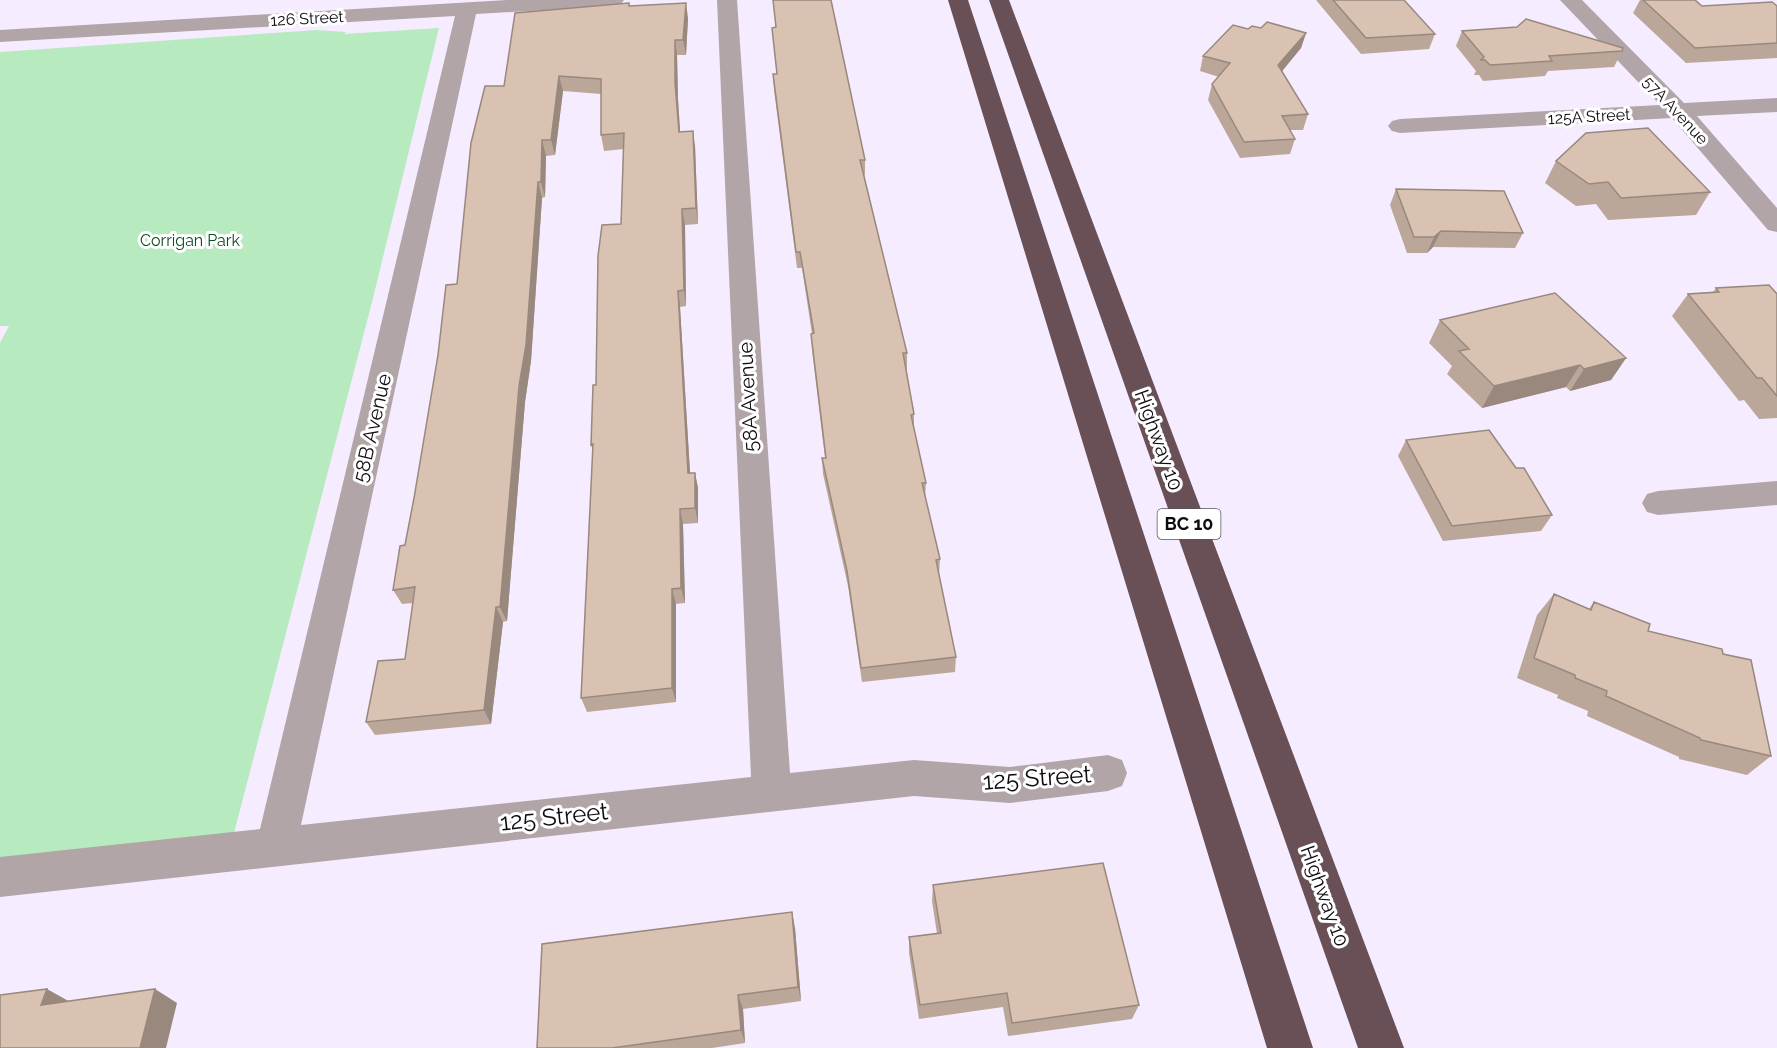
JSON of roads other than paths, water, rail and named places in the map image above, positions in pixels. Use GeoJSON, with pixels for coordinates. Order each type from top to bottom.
{"type":"FeatureCollection","features":[{"type":"Feature","properties":{"kind":"highway","name":"BC 10"},"geometry":{"type":"LineString","coordinates":[[958,0],[1290,1048]]}},
{"type":"Feature","properties":{"kind":"highway","name":"Highway 10"},"geometry":{"type":"LineString","coordinates":[[999,0],[1382,1048]]}},
{"type":"Feature","properties":{"kind":"street","name":"126 Street"},"geometry":{"type":"LineString","coordinates":[[0,36],[614,0]]}},
{"type":"Feature","properties":{"kind":"street","name":"58A Avenue"},"geometry":{"type":"LineString","coordinates":[[727,0],[765,711],[772,794]]}},
{"type":"Feature","properties":{"kind":"street","name":"57A Avenue"},"geometry":{"type":"LineString","coordinates":[[1570,0],[1680,111],[1777,224]]}},
{"type":"Feature","properties":{"kind":"street","name":"58B Avenue"},"geometry":{"type":"LineString","coordinates":[[276,848],[468,8]]}},
{"type":"Feature","properties":{"kind":"street","name":"125A Street"},"geometry":{"type":"LineString","coordinates":[[1400,126],[1777,105]]}},
{"type":"Feature","properties":{"kind":"street"},"geometry":{"type":"LineString","coordinates":[[1658,503],[1777,493]]}},
{"type":"Feature","properties":{"kind":"street","name":"125 Street"},"geometry":{"type":"LineString","coordinates":[[0,877],[914,778],[1010,785],[1108,773]]}},
{"type":"Feature","properties":{"kind":"park label","name":"Corrigan Park"},"geometry":{"type":"Point","coordinates":[190,240]}}]}
